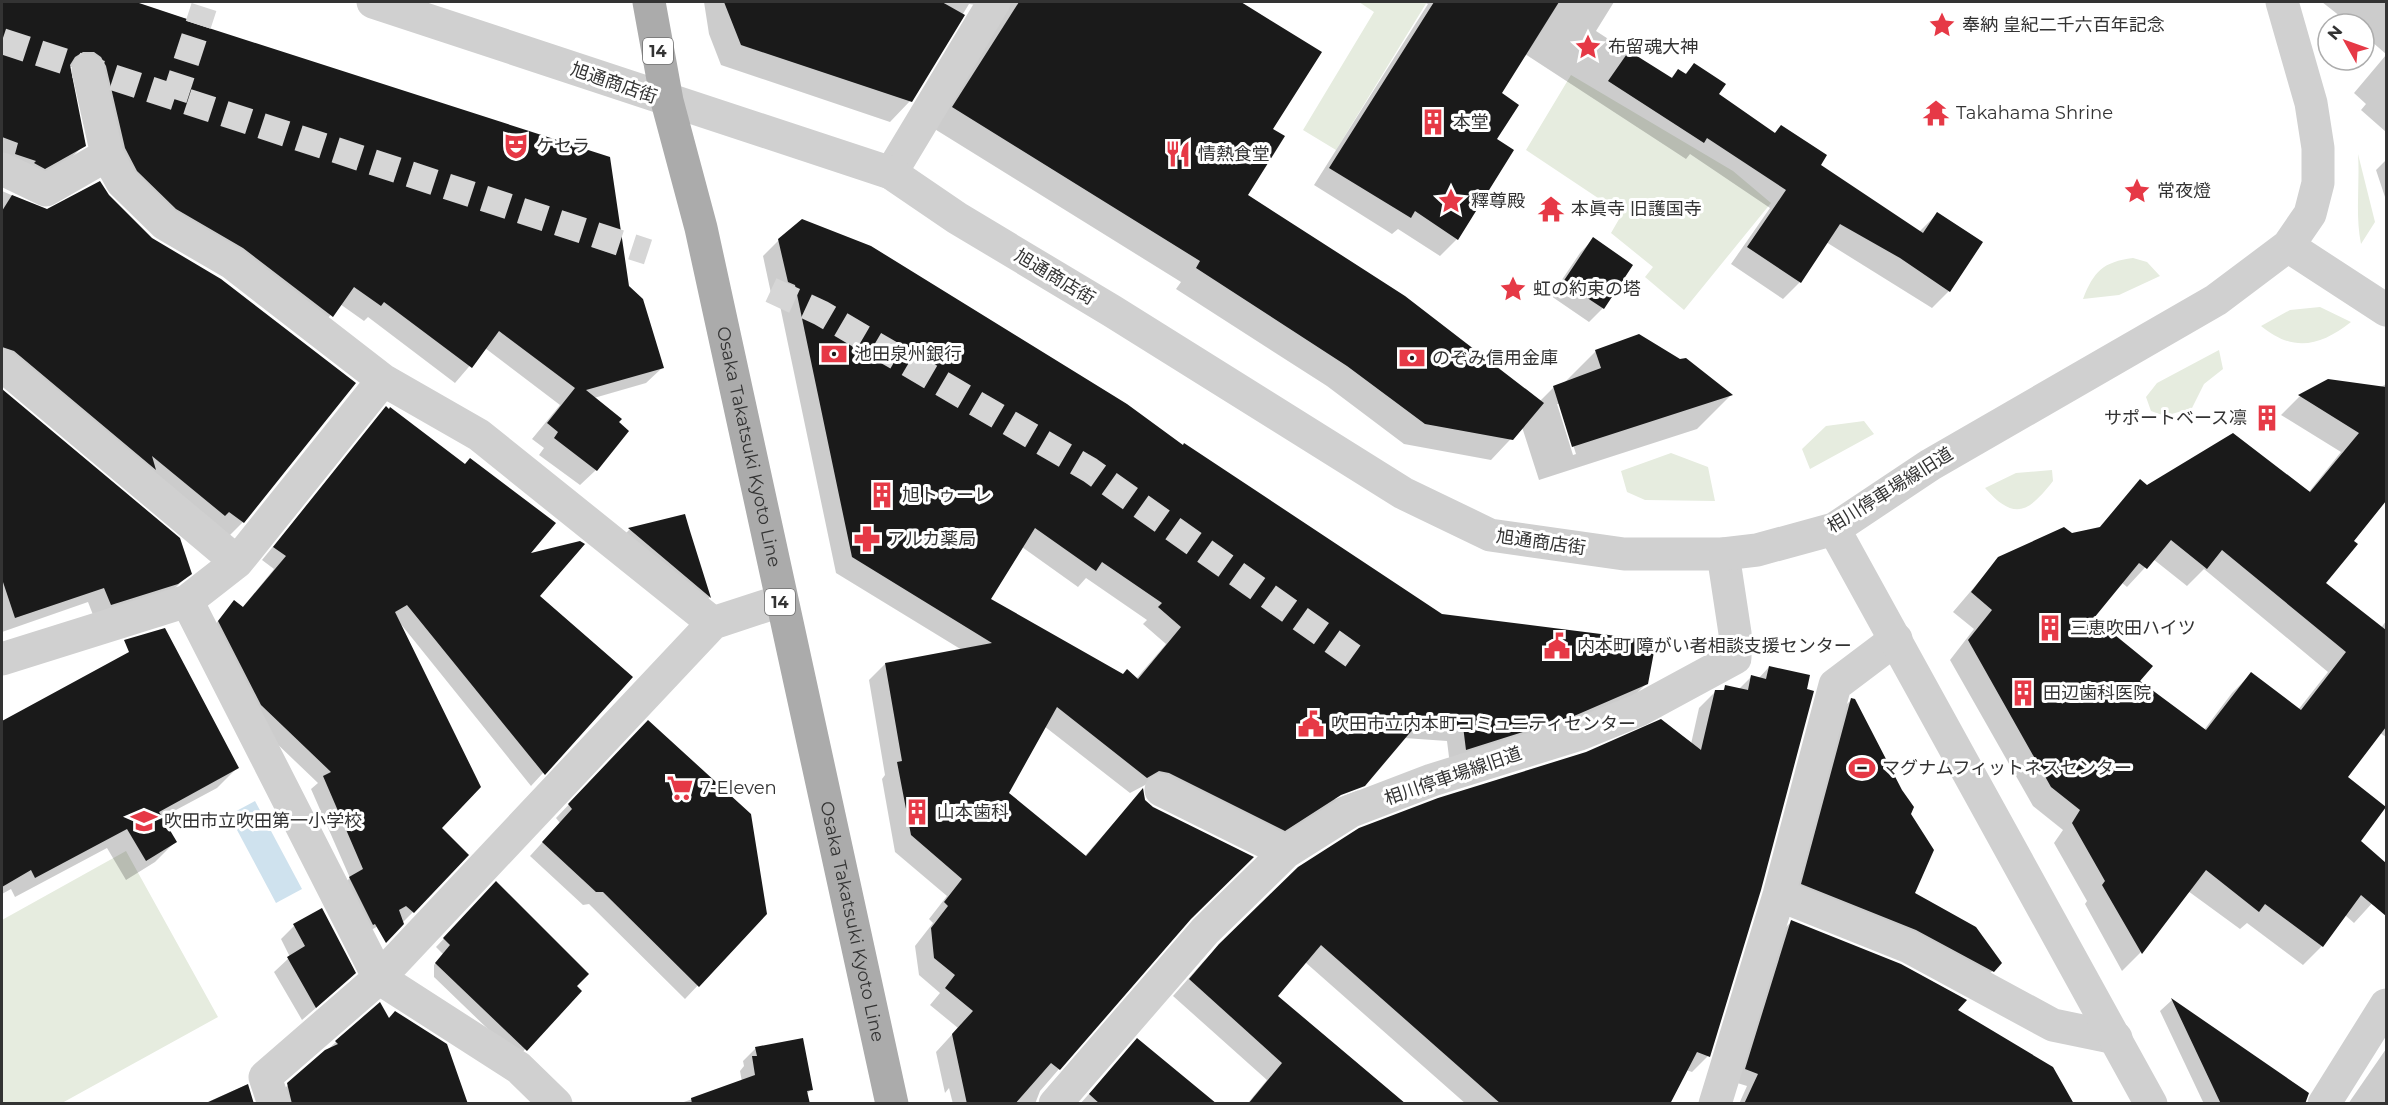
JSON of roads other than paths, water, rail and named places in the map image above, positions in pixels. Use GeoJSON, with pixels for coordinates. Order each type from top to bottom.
{"type":"FeatureCollection","features":[{"type":"Feature","properties":{"kind":"main road","name":"Osaka Takatsuki Kyoto Line"},"geometry":{"type":"LineString","coordinates":[[649,2],[667,101],[701,228],[780,601],[892,1104]]}},
{"type":"Feature","properties":{"kind":"street","name":"旭通商店街"},"geometry":{"type":"LineString","coordinates":[[373,2],[667,101],[891,173],[957,218],[1112,311],[1403,493],[1490,535],[1624,554],[1723,554]]}},
{"type":"Feature","properties":{"kind":"street"},"geometry":{"type":"LineString","coordinates":[[891,173],[994,2]]}},
{"type":"Feature","properties":{"kind":"street","name":"相川停車場線旧道"},"geometry":{"type":"LineString","coordinates":[[1060,1102],[1205,931],[1286,852],[1351,811],[1432,780],[1580,734],[1639,710],[1735,658],[1735,633],[1723,554],[1757,550],[1834,529],[1930,465],[2216,300],[2288,246],[2310,214],[2318,183],[2318,160],[2311,103],[2283,2]]}},
{"type":"Feature","properties":{"kind":"street"},"geometry":{"type":"LineString","coordinates":[[88,70],[107,155],[122,182],[165,224],[232,263],[383,380],[479,435],[713,623]]}},
{"type":"Feature","properties":{"kind":"street"},"geometry":{"type":"LineString","coordinates":[[2,169],[46,190],[107,155]]}},
{"type":"Feature","properties":{"kind":"street"},"geometry":{"type":"LineString","coordinates":[[2288,246],[2386,310]]}},
{"type":"Feature","properties":{"kind":"street"},"geometry":{"type":"LineString","coordinates":[[2,365],[237,562]]}},
{"type":"Feature","properties":{"kind":"street"},"geometry":{"type":"LineString","coordinates":[[2,659],[187,601],[237,562],[383,380]]}},
{"type":"Feature","properties":{"kind":"street"},"geometry":{"type":"LineString","coordinates":[[1834,529],[2151,1104]]}},
{"type":"Feature","properties":{"kind":"street"},"geometry":{"type":"LineString","coordinates":[[187,601],[379,978],[519,1068],[556,1104]]}},
{"type":"Feature","properties":{"kind":"street"},"geometry":{"type":"LineString","coordinates":[[274,1104],[265,1077],[379,978],[713,623],[780,601]]}},
{"type":"Feature","properties":{"kind":"street"},"geometry":{"type":"LineString","coordinates":[[1715,1104],[1779,895],[1835,685],[1896,639]]}},
{"type":"Feature","properties":{"kind":"street"},"geometry":{"type":"LineString","coordinates":[[1161,789],[1286,852]]}},
{"type":"Feature","properties":{"kind":"street"},"geometry":{"type":"LineString","coordinates":[[1779,895],[1908,947],[2053,1024],[2116,1038]]}},
{"type":"Feature","properties":{"kind":"street"},"geometry":{"type":"LineString","coordinates":[[2324,1104],[2386,1005]]}},
{"type":"Feature","properties":{"kind":"water"},"geometry":{"type":"Polygon","coordinates":[[[255,801],[302,889],[276,903],[229,815],[255,801]]]}},
{"type":"Feature","properties":{"kind":"tunnel"},"geometry":{"type":"LineString","coordinates":[[174,99],[204,7]]}},
{"type":"Feature","properties":{"kind":"tunnel"},"geometry":{"type":"LineString","coordinates":[[2,41],[648,252]]}},
{"type":"Feature","properties":{"kind":"tunnel"},"geometry":{"type":"LineString","coordinates":[[771,290],[821,313],[1090,470],[1353,656]]}},
{"type":"Feature","properties":{"kind":"place","name":"奉納 皇紀二千六百年記念"},"geometry":{"type":"Point","coordinates":[1942,25]}},
{"type":"Feature","properties":{"kind":"place","name":"布留魂大神"},"geometry":{"type":"Point","coordinates":[1588,47]}},
{"type":"Feature","properties":{"kind":"place","name":"Takahama Shrine"},"geometry":{"type":"Point","coordinates":[1936,113]}},
{"type":"Feature","properties":{"kind":"place","name":"本堂"},"geometry":{"type":"Point","coordinates":[1433,122]}},
{"type":"Feature","properties":{"kind":"place","name":"ケセラ"},"geometry":{"type":"Point","coordinates":[516,146]}},
{"type":"Feature","properties":{"kind":"place","name":"情熱食堂"},"geometry":{"type":"Point","coordinates":[1178,154]}},
{"type":"Feature","properties":{"kind":"place","name":"常夜燈"},"geometry":{"type":"Point","coordinates":[2137,191]}},
{"type":"Feature","properties":{"kind":"place","name":"釋尊殿"},"geometry":{"type":"Point","coordinates":[1451,201]}},
{"type":"Feature","properties":{"kind":"place","name":"本眞寺 旧護国寺"},"geometry":{"type":"Point","coordinates":[1551,209]}},
{"type":"Feature","properties":{"kind":"place","name":"虹の約束の塔"},"geometry":{"type":"Point","coordinates":[1513,289]}},
{"type":"Feature","properties":{"kind":"place","name":"池田泉州銀行"},"geometry":{"type":"Point","coordinates":[834,354]}},
{"type":"Feature","properties":{"kind":"place","name":"のぞみ信用金庫"},"geometry":{"type":"Point","coordinates":[1412,358]}},
{"type":"Feature","properties":{"kind":"place","name":"サポートベース凛"},"geometry":{"type":"Point","coordinates":[2267,418]}},
{"type":"Feature","properties":{"kind":"place","name":"旭トゥーレ"},"geometry":{"type":"Point","coordinates":[882,495]}},
{"type":"Feature","properties":{"kind":"place","name":"アルカ薬局"},"geometry":{"type":"Point","coordinates":[867,539]}},
{"type":"Feature","properties":{"kind":"place","name":"三恵吹田ハイツ"},"geometry":{"type":"Point","coordinates":[2050,628]}},
{"type":"Feature","properties":{"kind":"place","name":"内本町 障がい者相談支援センター"},"geometry":{"type":"Point","coordinates":[1557,646]}},
{"type":"Feature","properties":{"kind":"place","name":"田辺歯科医院"},"geometry":{"type":"Point","coordinates":[2023,693]}},
{"type":"Feature","properties":{"kind":"place","name":"吹田市立内本町コミュニティセンター"},"geometry":{"type":"Point","coordinates":[1311,724]}},
{"type":"Feature","properties":{"kind":"place","name":"マグナムフィットネスセンター"},"geometry":{"type":"Point","coordinates":[1862,768]}},
{"type":"Feature","properties":{"kind":"place","name":"7-Eleven"},"geometry":{"type":"Point","coordinates":[680,788]}},
{"type":"Feature","properties":{"kind":"place","name":"山本歯科"},"geometry":{"type":"Point","coordinates":[917,812]}},
{"type":"Feature","properties":{"kind":"place","name":"吹田市立吹田第一小学校"},"geometry":{"type":"Point","coordinates":[144,821]}}]}
